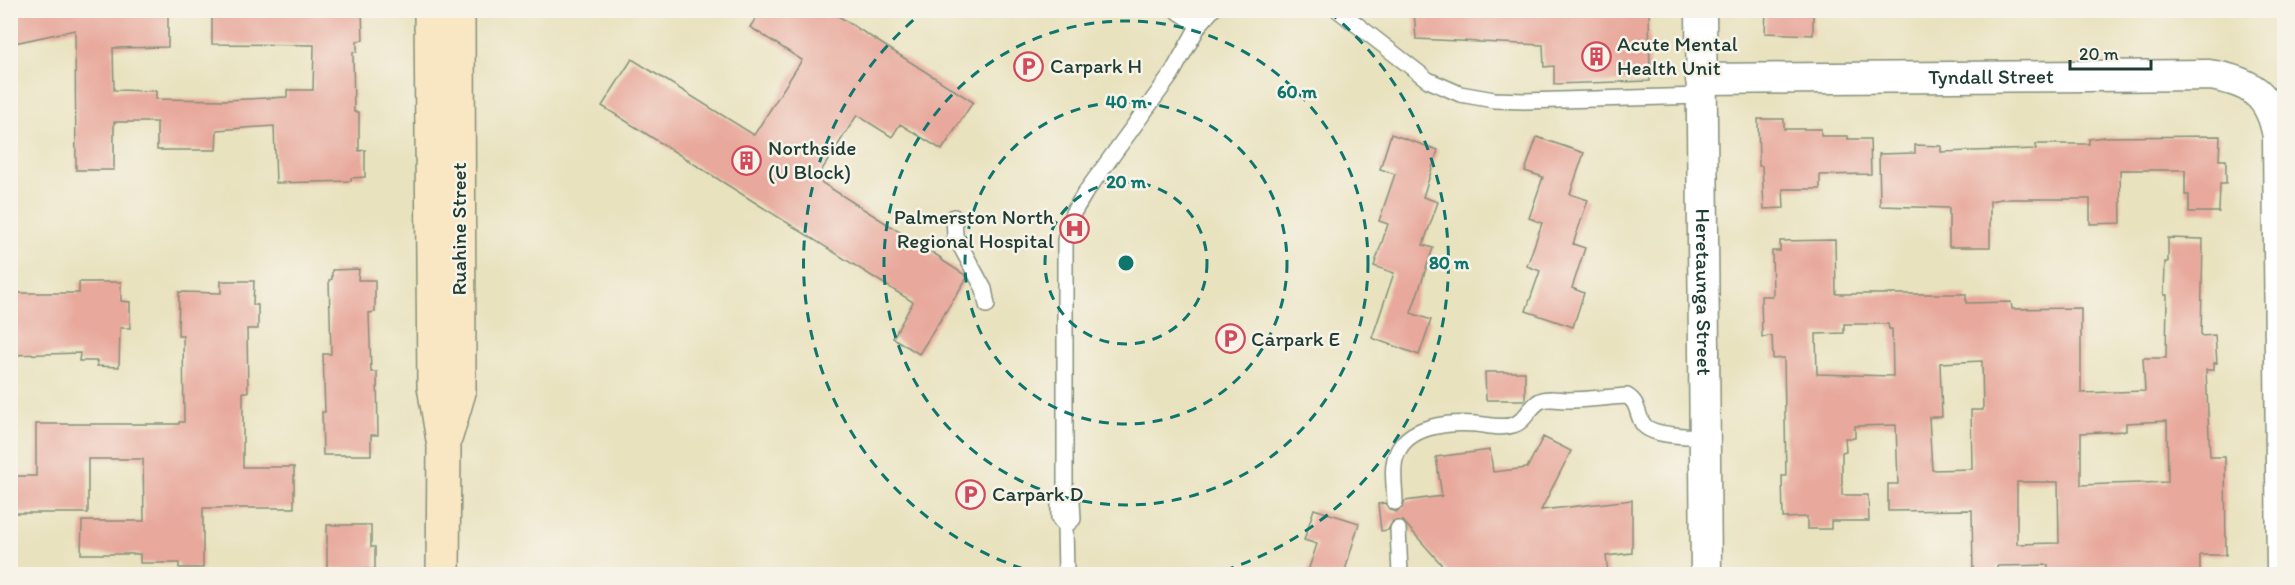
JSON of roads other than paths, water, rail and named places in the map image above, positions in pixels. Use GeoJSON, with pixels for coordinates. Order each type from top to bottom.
{"type":"FeatureCollection","features":[{"type":"Feature","properties":{"kind":"main road","name":"Ruahine Street"},"geometry":{"type":"LineString","coordinates":[[431,10],[434,386],[444,446],[443,574]]}},
{"type":"Feature","properties":{"kind":"main road","name":"Ruahine Street"},"geometry":{"type":"LineString","coordinates":[[444,446],[459,392],[458,10]]}},
{"type":"Feature","properties":{"kind":"main road"},"geometry":{"type":"LineString","coordinates":[[443,522],[454,574]]}},
{"type":"Feature","properties":{"kind":"street","name":"Heretaunga Street"},"geometry":{"type":"LineString","coordinates":[[1701,10],[1706,574]]}},
{"type":"Feature","properties":{"kind":"street","name":"Tyndall Street"},"geometry":{"type":"LineString","coordinates":[[1701,87],[2209,75],[2232,78],[2251,88],[2265,101],[2275,116],[2278,137],[2283,574]]}},
{"type":"Feature","properties":{"kind":"lane"},"geometry":{"type":"LineString","coordinates":[[1176,10],[1199,25]]}},
{"type":"Feature","properties":{"kind":"lane"},"geometry":{"type":"LineString","coordinates":[[1066,574],[1065,526],[1059,518],[1059,502],[1065,494],[1065,240],[1072,213],[1171,75],[1199,25],[1212,10]]}},
{"type":"Feature","properties":{"kind":"lane"},"geometry":{"type":"LineString","coordinates":[[1338,10],[1428,80],[1460,94],[1494,100],[1524,101],[1701,87]]}},
{"type":"Feature","properties":{"kind":"lane"},"geometry":{"type":"LineString","coordinates":[[954,217],[955,236],[984,289],[987,305]]}},
{"type":"Feature","properties":{"kind":"lane"},"geometry":{"type":"LineString","coordinates":[[1395,502],[1396,455],[1411,436],[1446,424],[1475,424],[1502,428],[1515,425],[1540,401],[1548,399],[1628,396],[1634,400],[1647,429],[1656,433],[1706,437]]}},
{"type":"Feature","properties":{"kind":"lane"},"geometry":{"type":"LineString","coordinates":[[1398,529],[1400,574]]}},
{"type":"Feature","properties":{"kind":"place","name":"Acute Mental Health Unit"},"geometry":{"type":"Point","coordinates":[1596,56]}},
{"type":"Feature","properties":{"kind":"place","name":"Carpark H"},"geometry":{"type":"Point","coordinates":[1029,66]}},
{"type":"Feature","properties":{"kind":"place","name":"Northside (U Block)"},"geometry":{"type":"Point","coordinates":[747,160]}},
{"type":"Feature","properties":{"kind":"place","name":"Palmerston North Regional Hospital"},"geometry":{"type":"Point","coordinates":[1075,229]}},
{"type":"Feature","properties":{"kind":"place","name":"Carpark E"},"geometry":{"type":"Point","coordinates":[1230,339]}},
{"type":"Feature","properties":{"kind":"place","name":"Carpark D"},"geometry":{"type":"Point","coordinates":[971,494]}}]}
